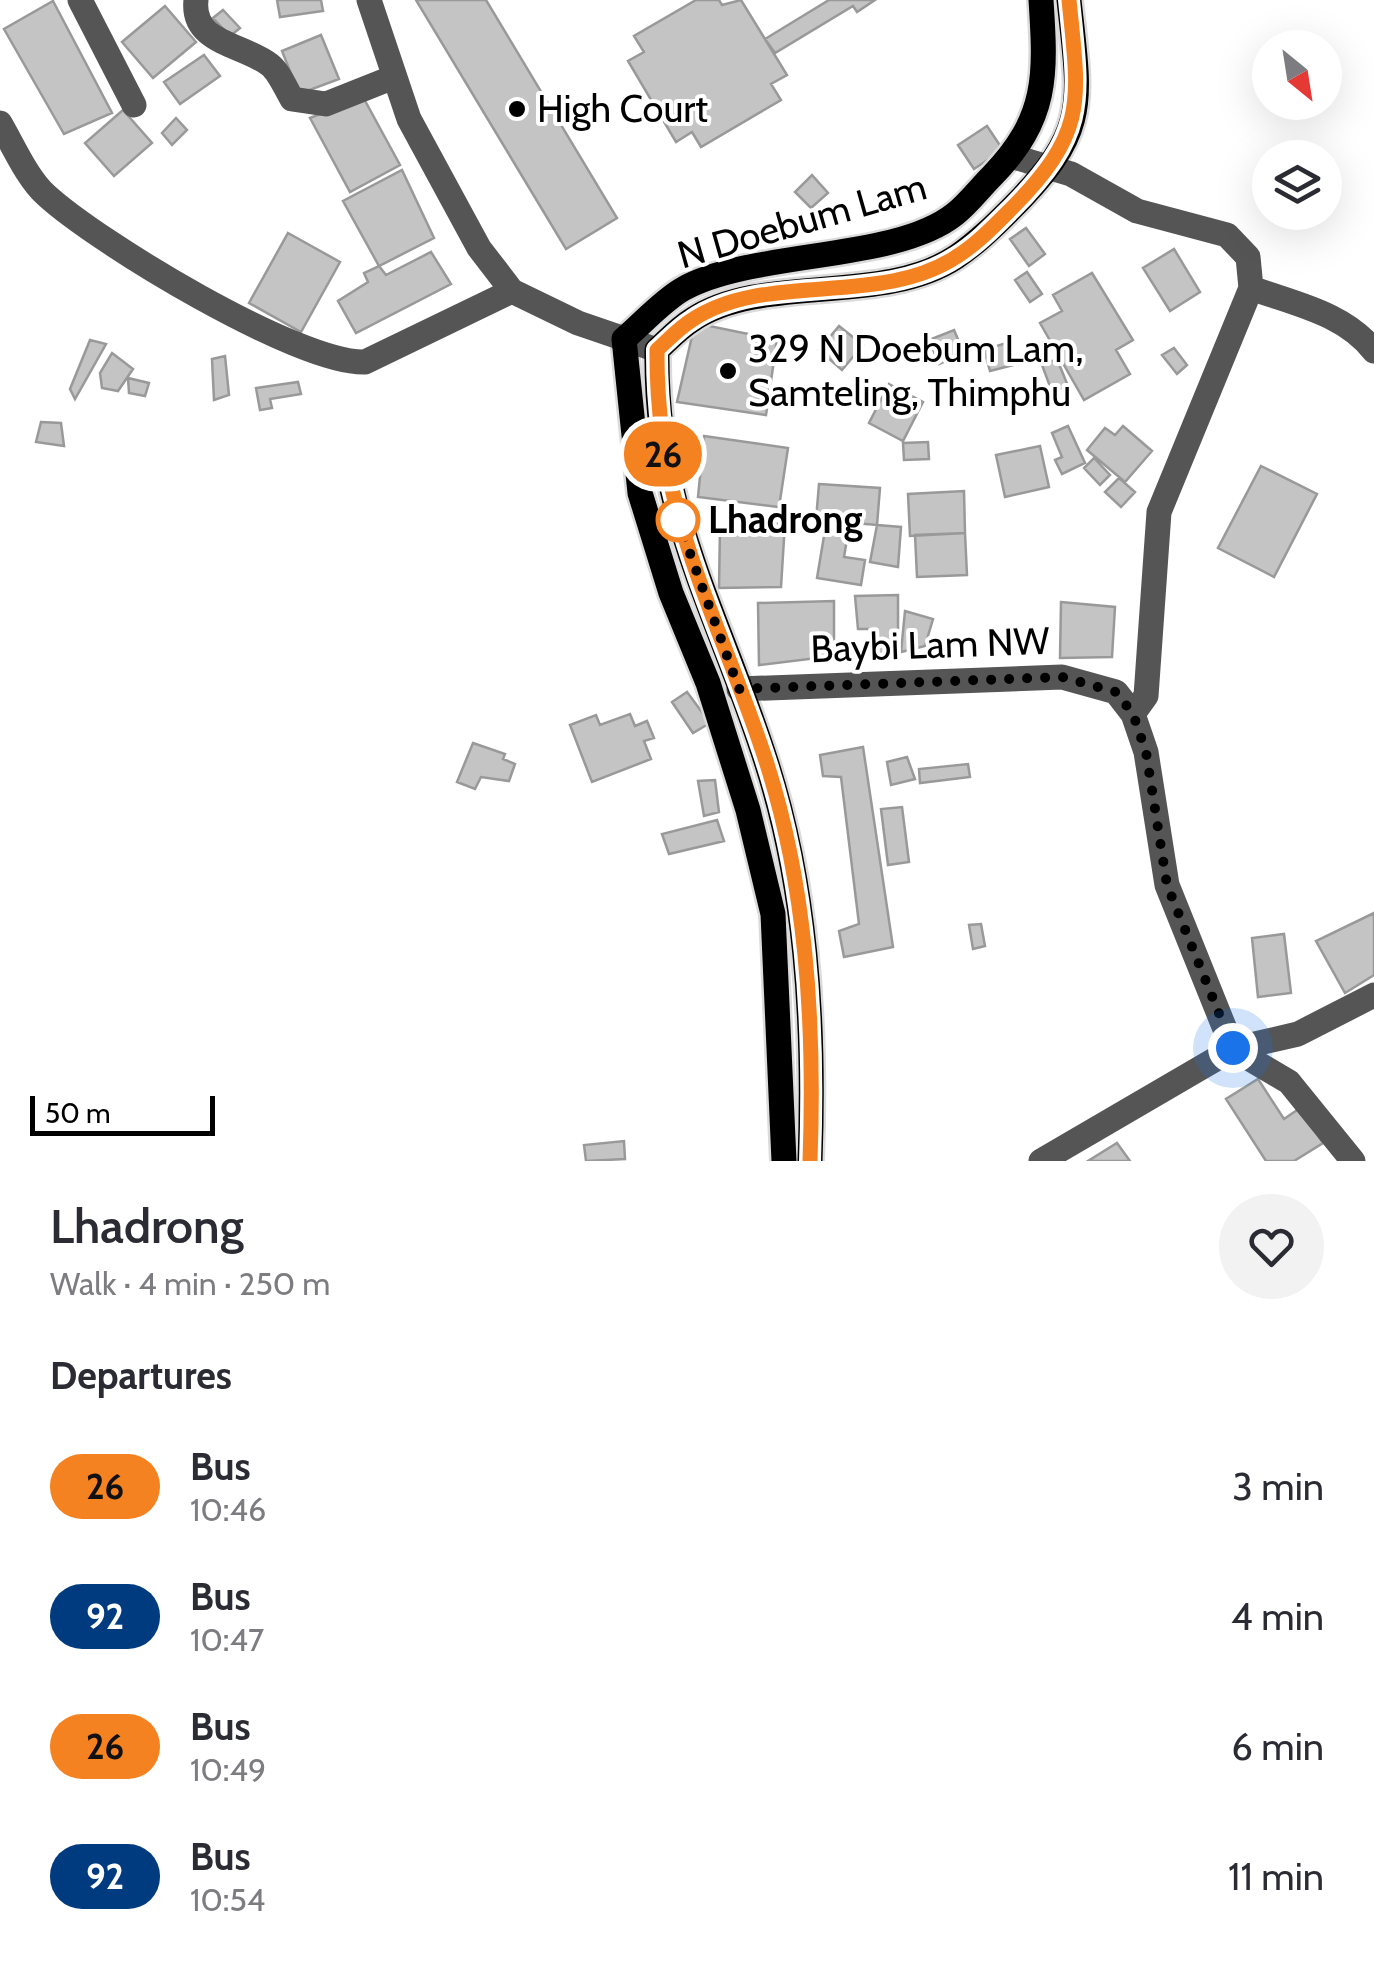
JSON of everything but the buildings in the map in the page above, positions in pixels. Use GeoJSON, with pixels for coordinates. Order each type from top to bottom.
{"type":"FeatureCollection","features":[{"type":"Feature","properties":{"kind":"main road","name":"N Doebum Lam"},"geometry":{"type":"LineString","coordinates":[[624,339],[682,289],[740,271],[903,237],[953,216],[1011,156],[1035,118],[1046,69],[1041,0]]}},
{"type":"Feature","properties":{"kind":"main road","name":"N Doebum Lam"},"geometry":{"type":"LineString","coordinates":[[657,350],[694,318],[744,300],[849,289],[954,259],[1052,167],[1074,125],[1076,64],[1069,0]]}},
{"type":"Feature","properties":{"kind":"main road"},"geometry":{"type":"LineString","coordinates":[[624,339],[640,493],[672,593],[714,701],[748,810],[773,914],[784,1161]]}},
{"type":"Feature","properties":{"kind":"main road"},"geometry":{"type":"LineString","coordinates":[[657,350],[657,402],[667,482],[697,581],[763,750],[782,823],[804,939],[812,1064],[810,1161]]}},
{"type":"Feature","properties":{"kind":"street"},"geometry":{"type":"LineString","coordinates":[[80,0],[134,105]]}},
{"type":"Feature","properties":{"kind":"street"},"geometry":{"type":"LineString","coordinates":[[196,0],[195,13],[202,28],[226,45],[272,65],[292,99],[326,104],[394,77]]}},
{"type":"Feature","properties":{"kind":"street"},"geometry":{"type":"LineString","coordinates":[[369,0],[409,118],[479,248],[512,292],[657,350]]}},
{"type":"Feature","properties":{"kind":"street"},"geometry":{"type":"LineString","coordinates":[[0,123],[43,194],[230,313],[292,345],[343,362],[364,362],[512,292]]}},
{"type":"Feature","properties":{"kind":"street"},"geometry":{"type":"LineString","coordinates":[[1011,156],[1052,167],[1137,211],[1227,235],[1248,257],[1251,288],[1159,512],[1150,668],[1146,696],[1133,714],[1146,752],[1167,885],[1233,1048],[1289,1082],[1353,1161]]}},
{"type":"Feature","properties":{"kind":"street"},"geometry":{"type":"LineString","coordinates":[[1251,288],[1340,320],[1358,331],[1374,351]]}},
{"type":"Feature","properties":{"kind":"street","name":"Baybi Lam NW"},"geometry":{"type":"LineString","coordinates":[[739,689],[1062,677],[1116,692],[1133,714]]}},
{"type":"Feature","properties":{"kind":"street"},"geometry":{"type":"LineString","coordinates":[[1042,1161],[1233,1048],[1298,1034],[1374,995]]}},
{"type":"Feature","properties":{"kind":"bus line","name":"26"},"geometry":{"type":"LineString","coordinates":[[810,1161],[812,1064],[804,939],[790,861],[763,750],[697,581],[667,482],[657,402],[657,350],[694,318],[744,300],[849,289],[899,278],[954,259],[998,222],[1052,167],[1074,125],[1076,64],[1069,0]]}},
{"type":"Feature","properties":{"kind":"place","name":"High Court"},"geometry":{"type":"Point","coordinates":[517,109]}},
{"type":"Feature","properties":{"kind":"place","name":"329 N Doebum Lam, Samteling, Thimphu"},"geometry":{"type":"Point","coordinates":[728,371]}},
{"type":"Feature","properties":{"kind":"place","name":"Lhadrong"},"geometry":{"type":"Point","coordinates":[678,520]}},
{"type":"Feature","properties":{"kind":"route"},"geometry":{"type":"LineString","coordinates":[[678,520],[739,689],[1062,677],[1116,692],[1133,714],[1146,752],[1167,885],[1233,1048]]}}]}
